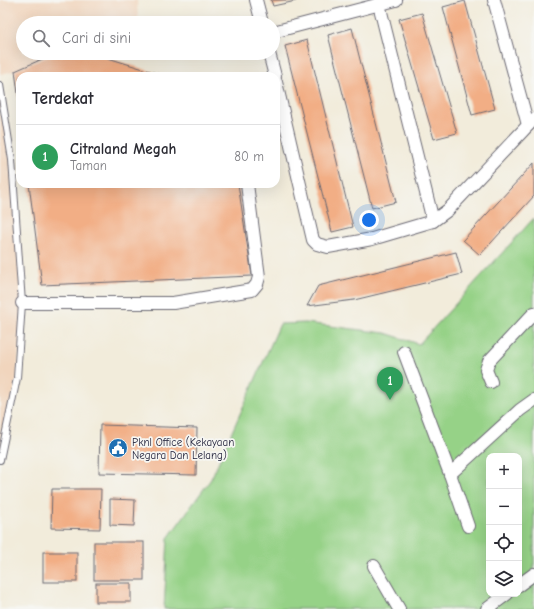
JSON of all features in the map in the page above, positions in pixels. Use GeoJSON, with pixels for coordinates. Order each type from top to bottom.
{"type":"FeatureCollection","features":[{"type":"Feature","properties":{"kind":"street"},"geometry":{"type":"LineString","coordinates":[[256,0],[260,16]]}},
{"type":"Feature","properties":{"kind":"street"},"geometry":{"type":"LineString","coordinates":[[280,30],[396,0]]}},
{"type":"Feature","properties":{"kind":"street"},"geometry":{"type":"LineString","coordinates":[[280,99],[313,240],[317,244],[328,247],[372,239],[433,221],[448,210],[531,122],[494,0]]}},
{"type":"Feature","properties":{"kind":"street"},"geometry":{"type":"LineString","coordinates":[[379,4],[433,221]]}},
{"type":"Feature","properties":{"kind":"street"},"geometry":{"type":"LineString","coordinates":[[271,60],[274,72]]}},
{"type":"Feature","properties":{"kind":"street"},"geometry":{"type":"LineString","coordinates":[[22,303],[173,303],[252,290],[257,284],[259,277],[248,188]]}},
{"type":"Feature","properties":{"kind":"street"},"geometry":{"type":"LineString","coordinates":[[491,382],[486,370],[489,360],[534,313]]}},
{"type":"Feature","properties":{"kind":"street"},"geometry":{"type":"LineString","coordinates":[[404,352],[468,526]]}},
{"type":"Feature","properties":{"kind":"street"},"geometry":{"type":"LineString","coordinates":[[450,474],[520,410],[534,400]]}},
{"type":"Feature","properties":{"kind":"street"},"geometry":{"type":"LineString","coordinates":[[374,566],[399,609]]}},
{"type":"Feature","properties":{"kind":"street"},"geometry":{"type":"LineString","coordinates":[[522,583],[534,574]]}},
{"type":"Feature","properties":{"kind":"street"},"geometry":{"type":"LineString","coordinates":[[486,609],[503,597]]}},
{"type":"Feature","properties":{"kind":"lane"},"geometry":{"type":"LineString","coordinates":[[0,85],[12,160],[22,303],[17,378],[0,460]]}},
{"type":"Feature","properties":{"kind":"shaded area"},"geometry":{"type":"Polygon","coordinates":[[[0,0],[137,0],[138,16],[16,16],[16,60],[40,60],[15,71],[0,74],[0,0]]]}},
{"type":"Feature","properties":{"kind":"shaded area"},"geometry":{"type":"Polygon","coordinates":[[[0,85],[12,160],[22,303],[17,378],[0,460],[0,85]]]}},
{"type":"Feature","properties":{"kind":"green space"},"geometry":{"type":"Polygon","coordinates":[[[534,218],[534,609],[164,609],[168,538],[211,479],[280,324],[306,323],[385,333],[419,344],[534,218]]]}},
{"type":"Feature","properties":{"kind":"building"},"geometry":{"type":"Polygon","coordinates":[[[271,0],[296,0],[296,1],[273,6],[271,0]]]}},
{"type":"Feature","properties":{"kind":"building"},"geometry":{"type":"Polygon","coordinates":[[[465,1],[495,109],[472,115],[443,7],[465,1]]]}},
{"type":"Feature","properties":{"kind":"building"},"geometry":{"type":"Polygon","coordinates":[[[422,13],[457,133],[434,139],[399,19],[422,13]]]}},
{"type":"Feature","properties":{"kind":"building"},"geometry":{"type":"Polygon","coordinates":[[[352,28],[396,202],[372,208],[328,35],[352,28]]]}},
{"type":"Feature","properties":{"kind":"building"},"geometry":{"type":"Polygon","coordinates":[[[307,40],[353,227],[332,232],[285,46],[307,40]]]}},
{"type":"Feature","properties":{"kind":"building"},"geometry":{"type":"Polygon","coordinates":[[[40,60],[115,60],[153,72],[16,72],[16,78],[15,71],[40,60]]]}},
{"type":"Feature","properties":{"kind":"building"},"geometry":{"type":"Polygon","coordinates":[[[534,163],[534,196],[480,255],[463,240],[534,163]]]}},
{"type":"Feature","properties":{"kind":"building"},"geometry":{"type":"Polygon","coordinates":[[[30,188],[239,188],[252,276],[42,285],[30,188]]]}},
{"type":"Feature","properties":{"kind":"building"},"geometry":{"type":"Polygon","coordinates":[[[456,252],[462,274],[354,300],[307,306],[318,286],[456,252]]]}},
{"type":"Feature","properties":{"kind":"building","name":"Pknl Office (Kekayaan Negara Dan Lelang)"},"geometry":{"type":"Polygon","coordinates":[[[100,425],[197,428],[196,475],[99,473],[100,425]]]}},
{"type":"Feature","properties":{"kind":"building"},"geometry":{"type":"Polygon","coordinates":[[[52,489],[101,489],[100,529],[51,528],[52,489]]]}},
{"type":"Feature","properties":{"kind":"building"},"geometry":{"type":"Polygon","coordinates":[[[110,499],[135,500],[134,526],[110,525],[110,499]]]}},
{"type":"Feature","properties":{"kind":"building"},"geometry":{"type":"Polygon","coordinates":[[[94,542],[144,542],[144,580],[94,580],[94,542]]]}},
{"type":"Feature","properties":{"kind":"building"},"geometry":{"type":"Polygon","coordinates":[[[43,552],[77,552],[77,582],[43,582],[43,552]]]}},
{"type":"Feature","properties":{"kind":"building"},"geometry":{"type":"Polygon","coordinates":[[[96,583],[131,583],[131,602],[96,602],[96,583]]]}},
{"type":"Feature","properties":{"kind":"place","name":"Citraland Megah"},"geometry":{"type":"Point","coordinates":[390,400]}},
{"type":"Feature","properties":{"kind":"place","name":"Pknl Office (Kekayaan Negara Dan Lelang)"},"geometry":{"type":"Point","coordinates":[118,448]}}]}
